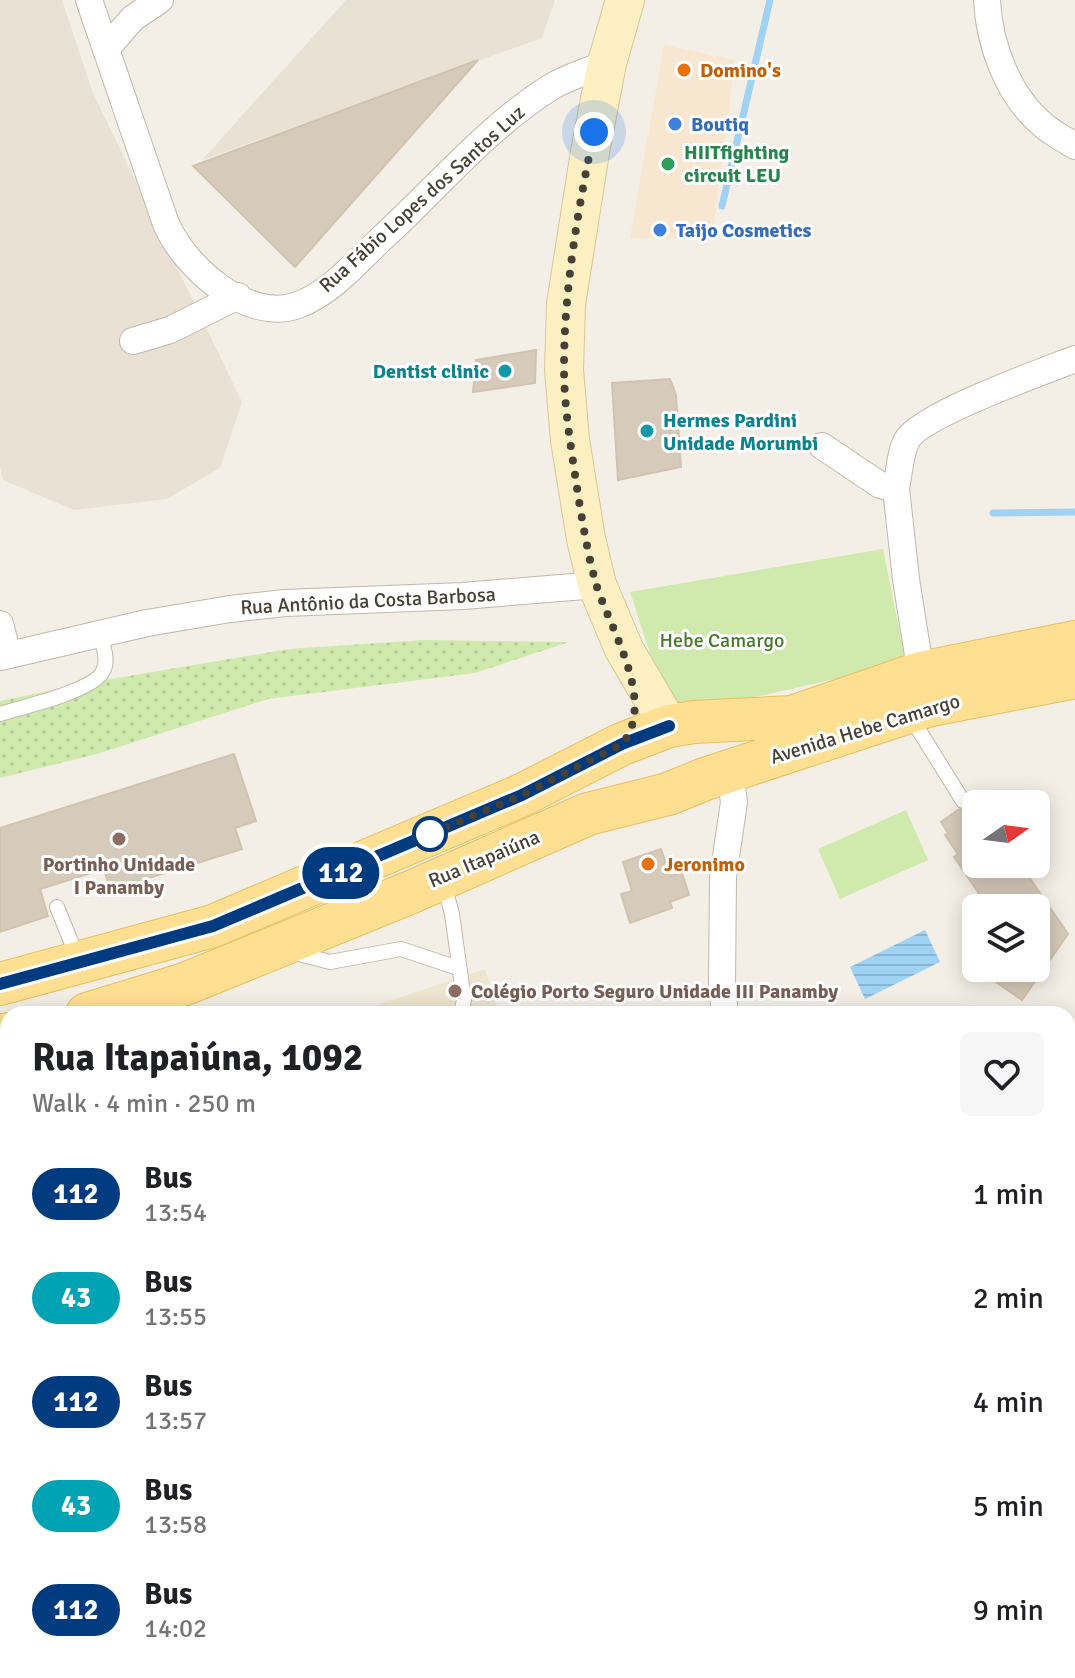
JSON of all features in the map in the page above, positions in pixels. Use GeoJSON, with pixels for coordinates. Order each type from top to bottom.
{"type":"FeatureCollection","features":[{"type":"Feature","properties":{"kind":"main road"},"geometry":{"type":"LineString","coordinates":[[588,814],[617,795],[663,772],[671,755],[669,726],[624,649],[597,585],[570,440],[564,370],[566,304],[587,166],[607,63],[625,0]]}},
{"type":"Feature","properties":{"kind":"main road","name":"Avenida Hebe Camargo"},"geometry":{"type":"LineString","coordinates":[[717,775],[918,697],[1075,642]]}},
{"type":"Feature","properties":{"kind":"main road"},"geometry":{"type":"LineString","coordinates":[[622,744],[632,733],[635,717],[624,649]]}},
{"type":"Feature","properties":{"kind":"main road","name":"Avenida Hebe Camargo"},"geometry":{"type":"LineString","coordinates":[[669,726],[792,717],[1075,677]]}},
{"type":"Feature","properties":{"kind":"main road"},"geometry":{"type":"LineString","coordinates":[[0,984],[213,926],[522,795],[622,744],[669,726]]}},
{"type":"Feature","properties":{"kind":"main road","name":"Rua Itapaiúna"},"geometry":{"type":"LineString","coordinates":[[113,1006],[185,984],[588,814],[668,794],[717,775]]}},
{"type":"Feature","properties":{"kind":"main road"},"geometry":{"type":"LineString","coordinates":[[336,922],[354,905],[359,880],[355,867]]}},
{"type":"Feature","properties":{"kind":"street","name":"Rua Fábio Lopes dos Santos Luz"},"geometry":{"type":"LineString","coordinates":[[89,0],[170,234],[203,276],[219,289],[273,308],[308,301],[331,285],[508,118],[554,85],[607,63]]}},
{"type":"Feature","properties":{"kind":"street"},"geometry":{"type":"LineString","coordinates":[[106,49],[133,18],[160,0]]}},
{"type":"Feature","properties":{"kind":"street"},"geometry":{"type":"LineString","coordinates":[[987,0],[995,48],[1007,76],[1033,115],[1075,146]]}},
{"type":"Feature","properties":{"kind":"street"},"geometry":{"type":"LineString","coordinates":[[133,341],[170,330],[238,296]]}},
{"type":"Feature","properties":{"kind":"street"},"geometry":{"type":"LineString","coordinates":[[918,697],[896,489],[908,439],[928,423],[976,399],[1075,359]]}},
{"type":"Feature","properties":{"kind":"street"},"geometry":{"type":"LineString","coordinates":[[822,446],[880,485],[896,489]]}},
{"type":"Feature","properties":{"kind":"street","name":"Rua Antônio da Costa Barbosa"},"geometry":{"type":"LineString","coordinates":[[4,656],[174,618],[285,603],[463,596],[597,585]]}},
{"type":"Feature","properties":{"kind":"street"},"geometry":{"type":"LineString","coordinates":[[0,624],[4,656]]}},
{"type":"Feature","properties":{"kind":"street"},"geometry":{"type":"LineString","coordinates":[[717,775],[734,802],[723,877],[724,1006]]}},
{"type":"Feature","properties":{"kind":"lane"},"geometry":{"type":"LineString","coordinates":[[0,714],[81,688],[98,679],[106,660],[100,634]]}},
{"type":"Feature","properties":{"kind":"lane"},"geometry":{"type":"LineString","coordinates":[[918,697],[962,799]]}},
{"type":"Feature","properties":{"kind":"lane"},"geometry":{"type":"LineString","coordinates":[[442,877],[452,914],[463,1006]]}},
{"type":"Feature","properties":{"kind":"lane"},"geometry":{"type":"LineString","coordinates":[[57,907],[79,962]]}},
{"type":"Feature","properties":{"kind":"lane"},"geometry":{"type":"LineString","coordinates":[[276,947],[330,962],[401,949],[458,968]]}},
{"type":"Feature","properties":{"kind":"shaded area"},"geometry":{"type":"Polygon","coordinates":[[[0,0],[62,0],[93,93],[242,402],[220,468],[167,499],[74,510],[3,480],[0,467],[0,0]]]}},
{"type":"Feature","properties":{"kind":"shaded area"},"geometry":{"type":"Polygon","coordinates":[[[346,0],[555,0],[542,38],[202,160],[346,0]]]}},
{"type":"Feature","properties":{"kind":"shaded area"},"geometry":{"type":"Polygon","coordinates":[[[664,45],[735,60],[712,239],[630,238],[664,45]]]}},
{"type":"Feature","properties":{"kind":"shaded area","name":"Colégio Porto Seguro Unidade III Panamby"},"geometry":{"type":"Polygon","coordinates":[[[485,969],[497,1006],[375,1006],[485,969]]]}},
{"type":"Feature","properties":{"kind":"green space","name":"Hebe Camargo"},"geometry":{"type":"Polygon","coordinates":[[[883,549],[906,663],[707,708],[679,702],[666,691],[630,592],[883,549]]]}},
{"type":"Feature","properties":{"kind":"green space"},"geometry":{"type":"Polygon","coordinates":[[[424,640],[569,642],[475,673],[268,699],[97,754],[0,778],[0,701],[289,649],[424,640]]]}},
{"type":"Feature","properties":{"kind":"green space"},"geometry":{"type":"Polygon","coordinates":[[[906,810],[928,860],[840,899],[818,849],[906,810]]]}},
{"type":"Feature","properties":{"kind":"water"},"geometry":{"type":"Polygon","coordinates":[[[925,930],[940,962],[865,999],[850,967],[925,930]]]}},
{"type":"Feature","properties":{"kind":"building"},"geometry":{"type":"Polygon","coordinates":[[[478,60],[295,267],[193,166],[478,60]]]}},
{"type":"Feature","properties":{"kind":"building","name":"Dentist clinic"},"geometry":{"type":"Polygon","coordinates":[[[536,350],[535,383],[473,392],[476,360],[536,350]]]}},
{"type":"Feature","properties":{"kind":"building","name":"Hermes Pardini Unidade Morumbi"},"geometry":{"type":"Polygon","coordinates":[[[670,379],[676,395],[681,467],[618,480],[612,383],[670,379]]]}},
{"type":"Feature","properties":{"kind":"building","name":"Portinho Unidade I Panamby"},"geometry":{"type":"Polygon","coordinates":[[[234,754],[256,821],[235,828],[242,849],[110,890],[104,869],[40,889],[48,916],[0,932],[0,828],[234,754]]]}},
{"type":"Feature","properties":{"kind":"building"},"geometry":{"type":"Polygon","coordinates":[[[962,810],[962,869],[954,857],[958,854],[945,835],[948,833],[941,822],[962,810]]]}},
{"type":"Feature","properties":{"kind":"building"},"geometry":{"type":"Polygon","coordinates":[[[661,849],[670,876],[682,873],[689,895],[670,902],[672,908],[630,923],[621,894],[632,891],[623,862],[661,849]]]}},
{"type":"Feature","properties":{"kind":"building"},"geometry":{"type":"Polygon","coordinates":[[[968,878],[1030,878],[1041,894],[979,894],[968,878]]]}},
{"type":"Feature","properties":{"kind":"building"},"geometry":{"type":"Polygon","coordinates":[[[1050,908],[1068,934],[1050,960],[1050,908]]]}},
{"type":"Feature","properties":{"kind":"building"},"geometry":{"type":"Polygon","coordinates":[[[996,982],[1035,982],[1022,1000],[996,982]]]}},
{"type":"Feature","properties":{"kind":"waterway"},"geometry":{"type":"LineString","coordinates":[[722,206],[770,0]]}},
{"type":"Feature","properties":{"kind":"waterway"},"geometry":{"type":"LineString","coordinates":[[993,513],[1075,512]]}},
{"type":"Feature","properties":{"kind":"bus line","name":"112"},"geometry":{"type":"LineString","coordinates":[[0,984],[213,926],[522,795],[622,744],[669,726]]}},
{"type":"Feature","properties":{"kind":"place","name":"Domino's"},"geometry":{"type":"Point","coordinates":[684,70]}},
{"type":"Feature","properties":{"kind":"place","name":"Boutiq"},"geometry":{"type":"Point","coordinates":[675,124]}},
{"type":"Feature","properties":{"kind":"place","name":"HIITfighting circuit LEU"},"geometry":{"type":"Point","coordinates":[668,164]}},
{"type":"Feature","properties":{"kind":"place","name":"Taijo Cosmetics"},"geometry":{"type":"Point","coordinates":[660,230]}},
{"type":"Feature","properties":{"kind":"place","name":"Dentist clinic"},"geometry":{"type":"Point","coordinates":[505,371]}},
{"type":"Feature","properties":{"kind":"place","name":"Hermes Pardini Unidade Morumbi"},"geometry":{"type":"Point","coordinates":[647,431]}},
{"type":"Feature","properties":{"kind":"place","name":"Portinho Unidade I Panamby"},"geometry":{"type":"Point","coordinates":[119,839]}},
{"type":"Feature","properties":{"kind":"place","name":"Jeronimo"},"geometry":{"type":"Point","coordinates":[648,864]}},
{"type":"Feature","properties":{"kind":"place","name":"Colégio Porto Seguro Unidade III Panamby"},"geometry":{"type":"Point","coordinates":[455,991]}},
{"type":"Feature","properties":{"kind":"route"},"geometry":{"type":"LineString","coordinates":[[430,834],[425,836],[522,795],[622,744],[632,733],[634,704],[624,649],[597,585],[586,539],[570,440],[564,370],[566,304],[594,132]]}}]}
